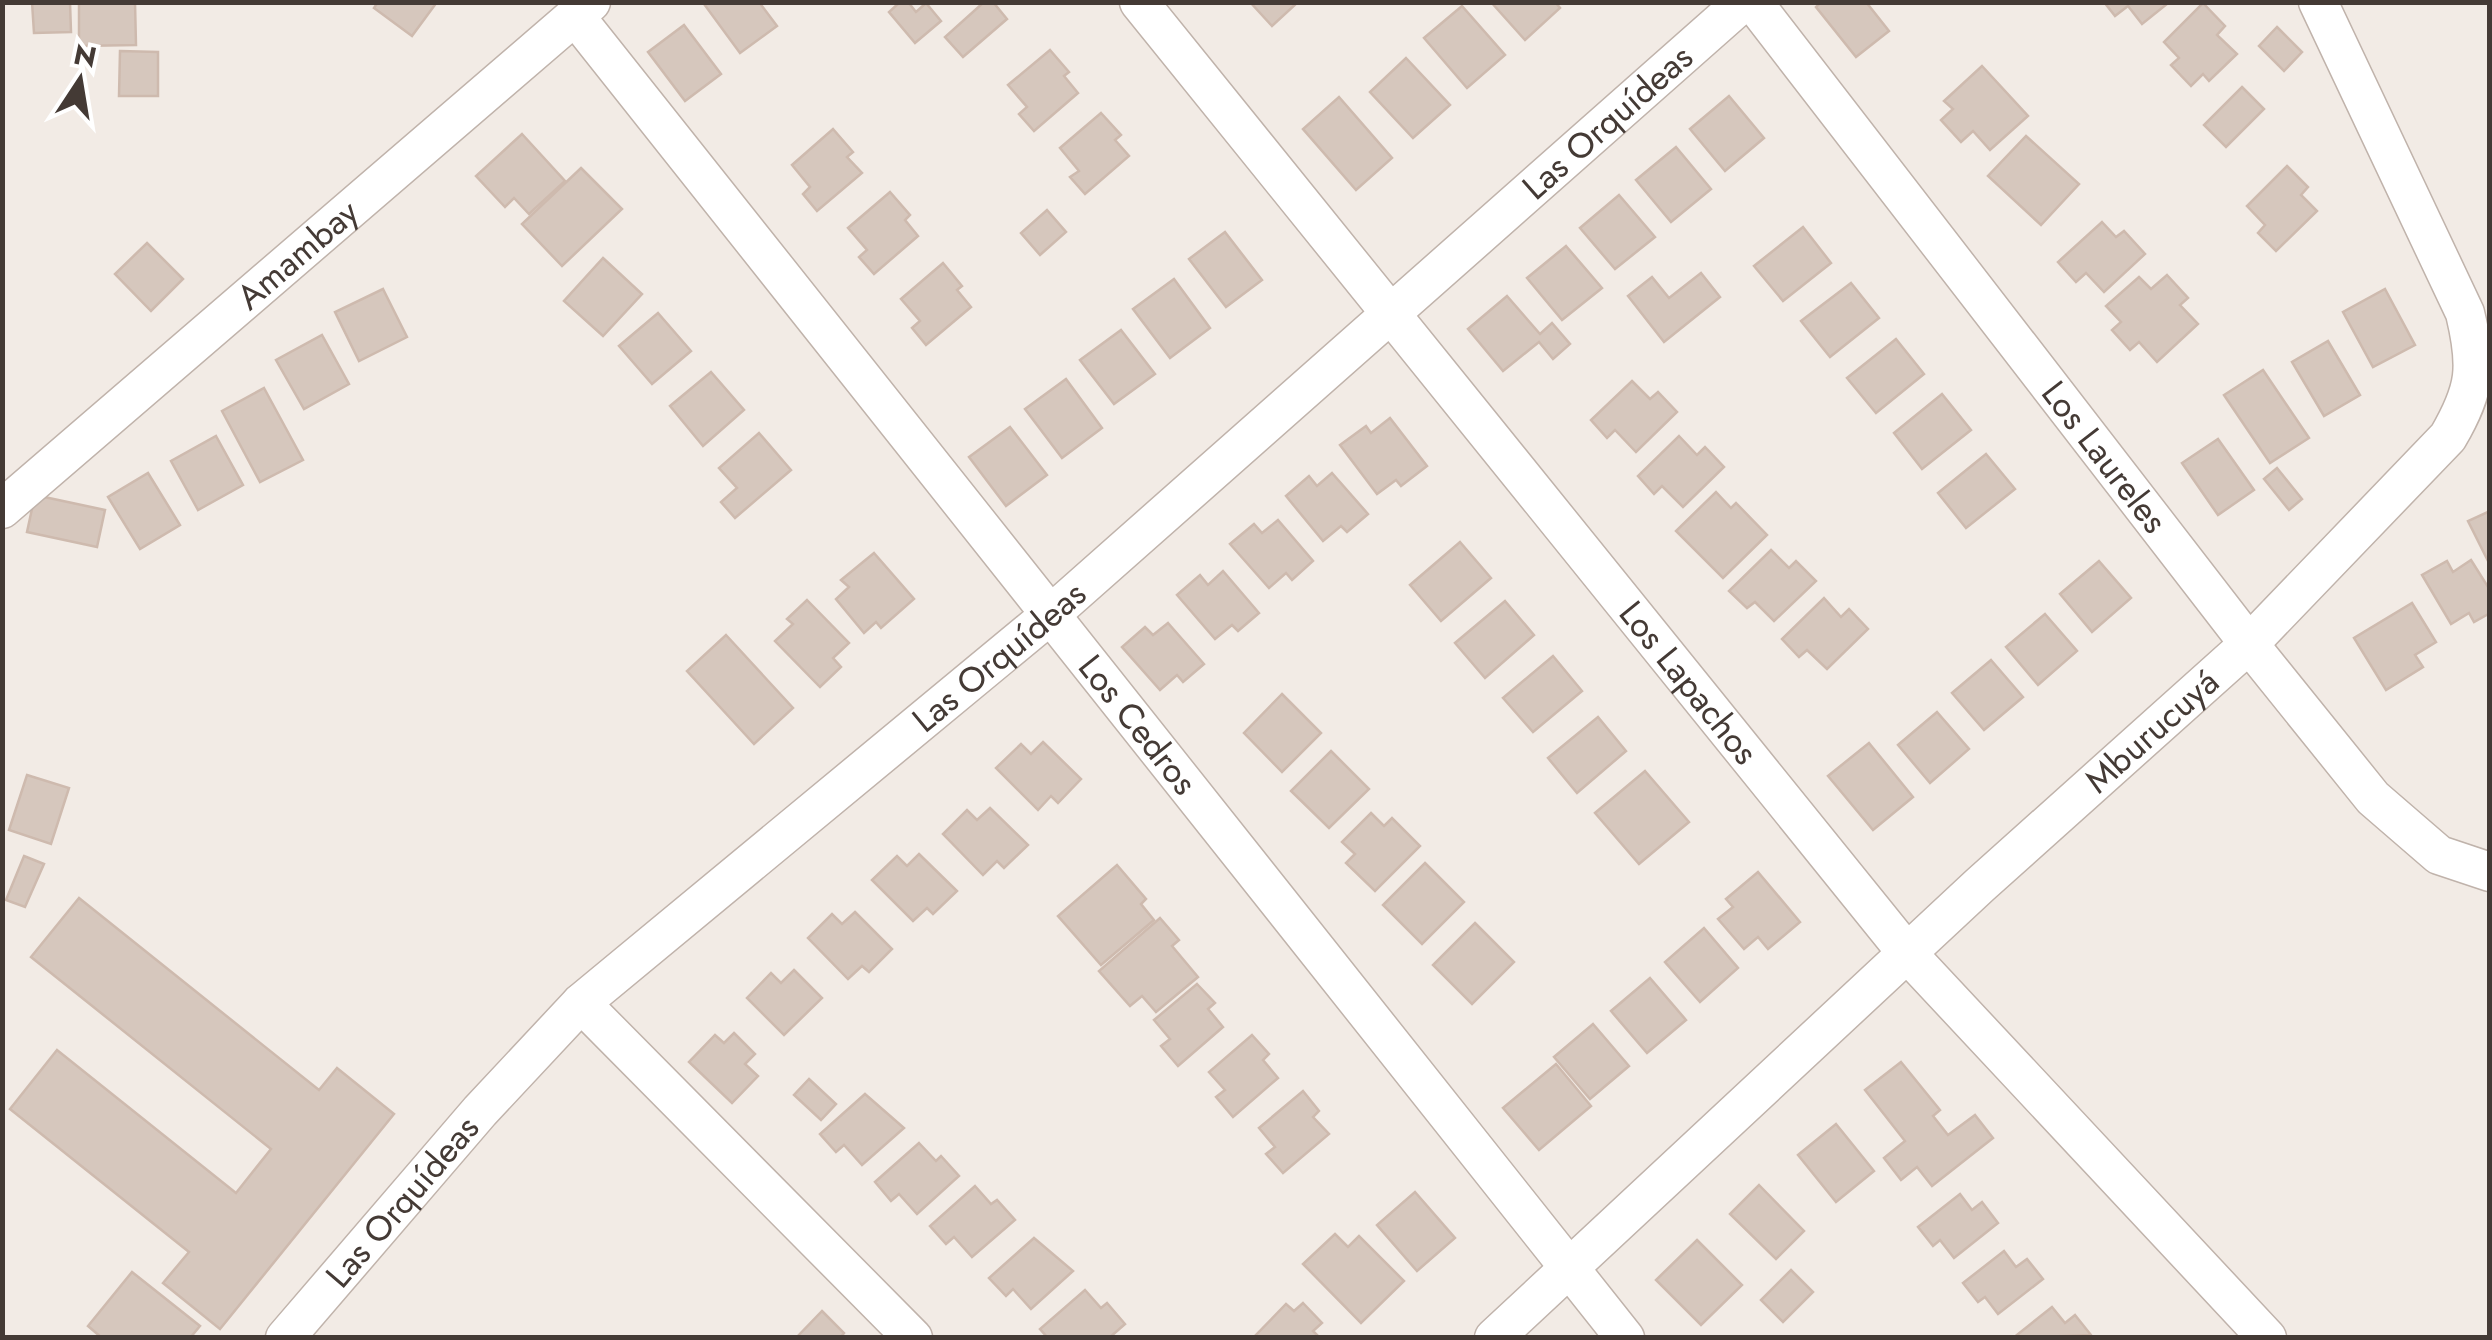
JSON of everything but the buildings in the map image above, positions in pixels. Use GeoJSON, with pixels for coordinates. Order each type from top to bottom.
{"type":"FeatureCollection","features":[{"type":"Feature","properties":{"kind":"street","name":"Los Lapachos"},"geometry":{"type":"LineString","coordinates":[[1139,2],[1907,953],[2267,1338]]}},
{"type":"Feature","properties":{"kind":"street","name":"Las Orquídeas"},"geometry":{"type":"LineString","coordinates":[[286,1338],[480,1111],[581,1002],[1050,615],[1743,2]]}},
{"type":"Feature","properties":{"kind":"street","name":"Los Laureles"},"geometry":{"type":"LineString","coordinates":[[1753,2],[2249,644],[2373,798],[2439,855],[2490,872]]}},
{"type":"Feature","properties":{"kind":"street","name":"Mburucuyá"},"geometry":{"type":"LineString","coordinates":[[1494,1338],[1907,953],[2249,644],[2448,437],[2470,400],[2475,355],[2464,313],[2318,2]]}},
{"type":"Feature","properties":{"kind":"street","name":"Amambay"},"geometry":{"type":"LineString","coordinates":[[2,509],[583,9]]}},
{"type":"Feature","properties":{"kind":"street","name":"Los Cedros"},"geometry":{"type":"LineString","coordinates":[[583,9],[1050,615],[1625,1338]]}},
{"type":"Feature","properties":{"kind":"street"},"geometry":{"type":"LineString","coordinates":[[581,1002],[912,1338]]}}]}
